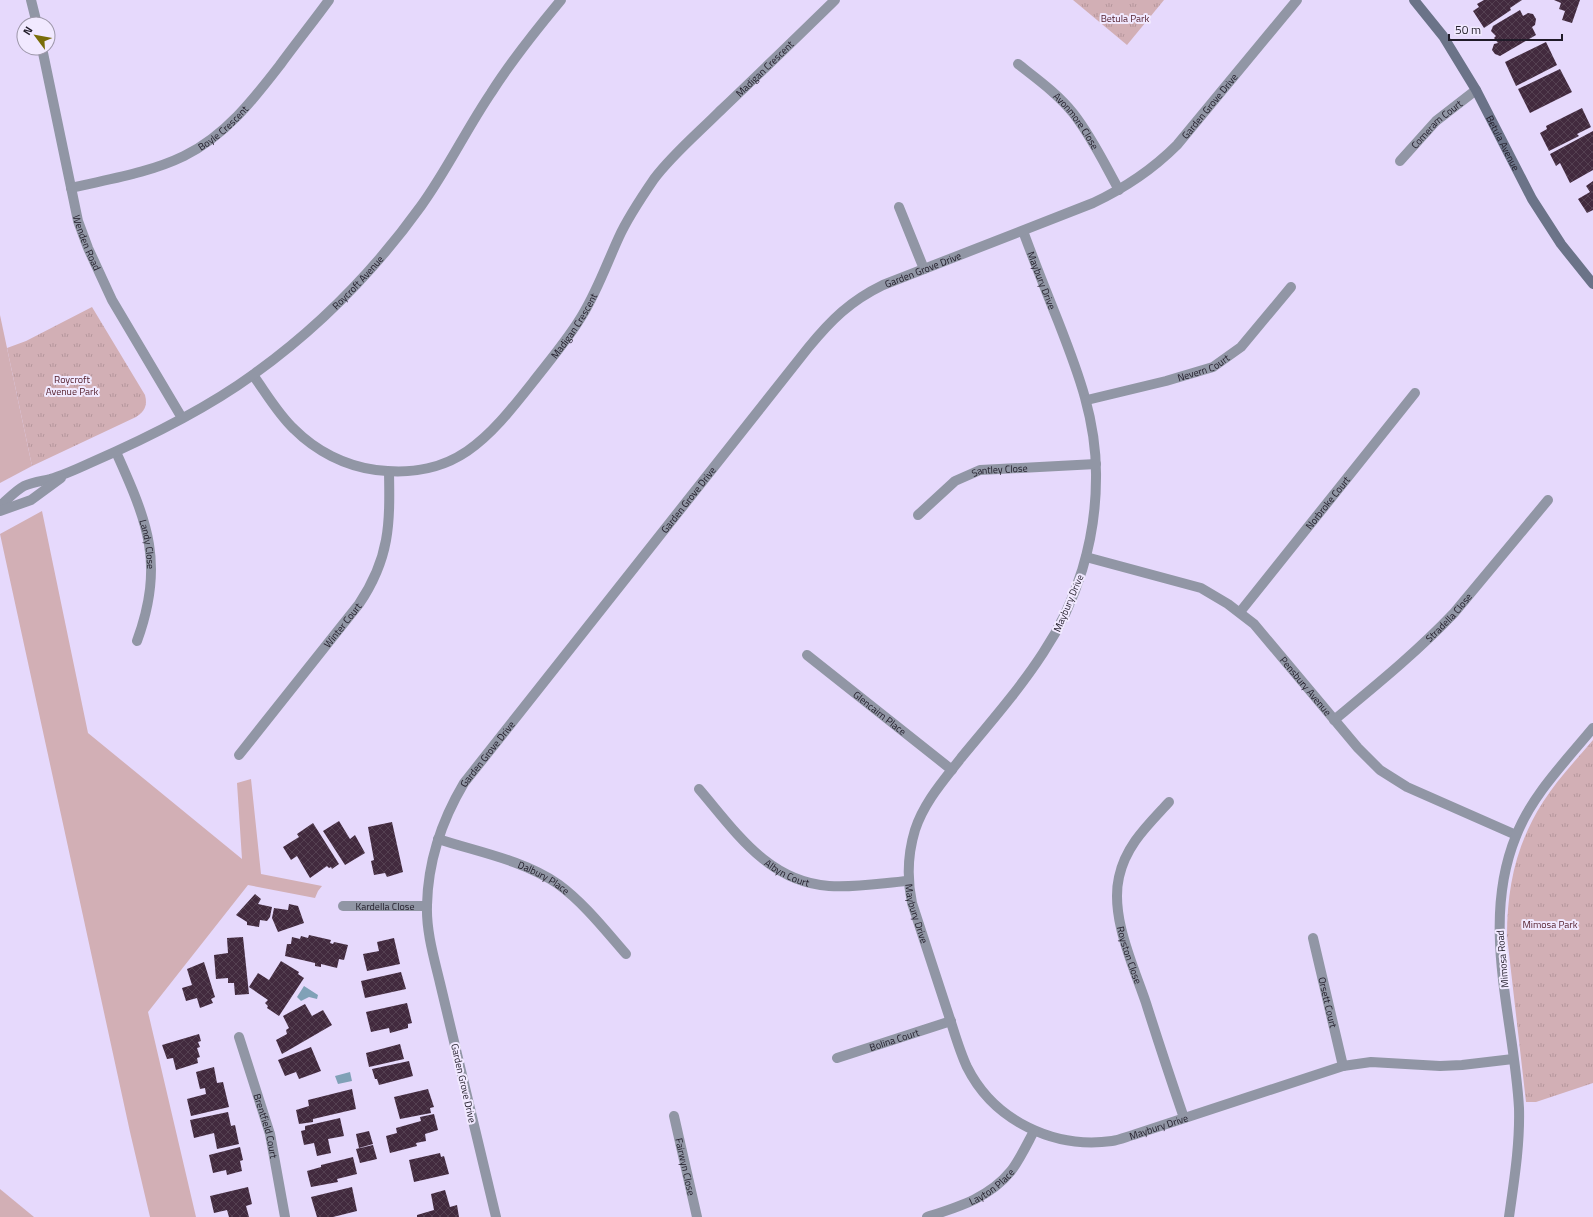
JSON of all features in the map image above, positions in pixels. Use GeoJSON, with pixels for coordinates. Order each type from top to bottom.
{"type":"FeatureCollection","features":[{"type":"Feature","properties":{"kind":"street"},"geometry":{"type":"LineString","coordinates":[[32,0],[35,16]]}},
{"type":"Feature","properties":{"kind":"street","name":"Boyle Crescent"},"geometry":{"type":"LineString","coordinates":[[71,188],[160,166],[184,157],[204,145],[238,116],[255,98],[329,0]]}},
{"type":"Feature","properties":{"kind":"street","name":"Roycroft Avenue"},"geometry":{"type":"LineString","coordinates":[[0,506],[11,495],[23,487],[69,472],[116,452],[182,418],[253,375],[307,332],[347,294],[396,239],[439,178],[476,116],[506,70],[561,0]]}},
{"type":"Feature","properties":{"kind":"street","name":"Madigan Crescent"},"geometry":{"type":"LineString","coordinates":[[253,375],[293,429],[306,440],[332,457],[348,464],[389,472],[407,472],[425,469],[448,462],[467,452],[496,427],[554,355],[582,316],[594,295],[629,217],[656,176],[835,0]]}},
{"type":"Feature","properties":{"kind":"street","name":"Garden Grove Drive"},"geometry":{"type":"LineString","coordinates":[[496,1217],[432,950],[427,906],[429,879],[444,820],[478,763],[823,329],[836,315],[852,302],[867,293],[924,269],[1093,203],[1119,190],[1152,168],[1177,145],[1297,0]]}},
{"type":"Feature","properties":{"kind":"street","name":"Betula Avenue"},"geometry":{"type":"LineString","coordinates":[[1414,0],[1443,36],[1476,90],[1532,199],[1561,244],[1593,284]]}},
{"type":"Feature","properties":{"kind":"street","name":"Wenden Road"},"geometry":{"type":"LineString","coordinates":[[44,56],[71,188],[82,232],[96,269],[112,300],[182,418]]}},
{"type":"Feature","properties":{"kind":"street","name":"Avonmore Close"},"geometry":{"type":"LineString","coordinates":[[1018,64],[1049,88],[1073,113],[1087,134],[1119,190]]}},
{"type":"Feature","properties":{"kind":"street","name":"Comeram Court"},"geometry":{"type":"LineString","coordinates":[[1400,161],[1436,121],[1476,90]]}},
{"type":"Feature","properties":{"kind":"street"},"geometry":{"type":"LineString","coordinates":[[899,207],[924,269]]}},
{"type":"Feature","properties":{"kind":"street","name":"Maybury Drive"},"geometry":{"type":"LineString","coordinates":[[1023,231],[1069,349],[1087,400],[1096,464],[1094,516],[1086,557],[1067,610],[1043,653],[928,802],[915,830],[909,855],[908,881],[912,903],[967,1067],[983,1091],[998,1108],[1012,1118],[1034,1131],[1066,1141],[1089,1142],[1113,1141],[1343,1066],[1371,1062],[1440,1066],[1513,1059]]}},
{"type":"Feature","properties":{"kind":"street","name":"Nevern Court"},"geometry":{"type":"LineString","coordinates":[[1087,400],[1166,381],[1213,367],[1241,347],[1291,286]]}},
{"type":"Feature","properties":{"kind":"street","name":"Norbroke Court"},"geometry":{"type":"LineString","coordinates":[[1240,612],[1416,393]]}},
{"type":"Feature","properties":{"kind":"street","name":"Landy Close"},"geometry":{"type":"LineString","coordinates":[[116,452],[139,506],[150,543],[152,563],[149,602],[137,641]]}},
{"type":"Feature","properties":{"kind":"street","name":"Santley Close"},"geometry":{"type":"LineString","coordinates":[[918,515],[955,481],[980,470],[1096,464]]}},
{"type":"Feature","properties":{"kind":"street","name":"Roycroft Avenue"},"geometry":{"type":"LineString","coordinates":[[0,511],[31,500],[69,472]]}},
{"type":"Feature","properties":{"kind":"street","name":"Winter Court"},"geometry":{"type":"LineString","coordinates":[[238,755],[359,604],[374,581],[386,545],[389,502],[389,472]]}},
{"type":"Feature","properties":{"kind":"street","name":"Stradella Close"},"geometry":{"type":"LineString","coordinates":[[1334,720],[1398,667],[1438,630],[1459,608],[1548,500]]}},
{"type":"Feature","properties":{"kind":"street","name":"Pensbury Avenue"},"geometry":{"type":"LineString","coordinates":[[1086,557],[1195,586],[1215,596],[1240,612],[1266,637],[1334,720],[1369,760],[1380,770],[1403,785],[1425,796],[1516,835]]}},
{"type":"Feature","properties":{"kind":"street","name":"Glencairn Place"},"geometry":{"type":"LineString","coordinates":[[807,655],[952,770]]}},
{"type":"Feature","properties":{"kind":"street","name":"Mimosa Road"},"geometry":{"type":"LineString","coordinates":[[1509,1217],[1518,1152],[1519,1108],[1502,964],[1499,909],[1506,868],[1516,835],[1532,805],[1542,790],[1593,728]]}},
{"type":"Feature","properties":{"kind":"street","name":"Albyn Court"},"geometry":{"type":"LineString","coordinates":[[699,789],[749,847],[774,868],[786,875],[816,885],[830,886],[908,881]]}},
{"type":"Feature","properties":{"kind":"street","name":"Royston Close"},"geometry":{"type":"LineString","coordinates":[[1169,802],[1145,828],[1130,848],[1119,876],[1116,904],[1125,939],[1184,1118]]}},
{"type":"Feature","properties":{"kind":"street","name":"Dalbury Place"},"geometry":{"type":"LineString","coordinates":[[438,839],[508,860],[544,876],[574,897],[626,954]]}},
{"type":"Feature","properties":{"kind":"street","name":"Kardella Close"},"geometry":{"type":"LineString","coordinates":[[342,906],[427,906]]}},
{"type":"Feature","properties":{"kind":"street","name":"Orsett Court"},"geometry":{"type":"LineString","coordinates":[[1313,938],[1343,1066]]}},
{"type":"Feature","properties":{"kind":"street","name":"Bolina Court"},"geometry":{"type":"LineString","coordinates":[[837,1058],[951,1021]]}},
{"type":"Feature","properties":{"kind":"street","name":"Brentfield Court"},"geometry":{"type":"LineString","coordinates":[[239,1037],[270,1134],[284,1217]]}},
{"type":"Feature","properties":{"kind":"street","name":"Fairwyn Close"},"geometry":{"type":"LineString","coordinates":[[674,1116],[697,1217]]}},
{"type":"Feature","properties":{"kind":"street","name":"Layton Place"},"geometry":{"type":"LineString","coordinates":[[927,1217],[975,1200],[1000,1183],[1019,1160],[1034,1131]]}},
{"type":"Feature","properties":{"kind":"green space","name":"Betula Park"},"geometry":{"type":"Polygon","coordinates":[[[1073,0],[1164,0],[1127,45],[1073,0]]]}},
{"type":"Feature","properties":{"kind":"green space","name":"Roycroft Avenue Park"},"geometry":{"type":"Polygon","coordinates":[[[92,307],[145,395],[145,408],[136,417],[32,466],[7,348],[26,341],[92,307]]]}},
{"type":"Feature","properties":{"kind":"green space"},"geometry":{"type":"Polygon","coordinates":[[[0,315],[32,466],[0,483],[0,315]]]}},
{"type":"Feature","properties":{"kind":"green space"},"geometry":{"type":"Polygon","coordinates":[[[42,511],[88,733],[242,859],[237,783],[251,779],[261,874],[322,886],[315,898],[248,885],[148,1012],[196,1217],[150,1217],[130,1132],[0,534],[42,511]]]}},
{"type":"Feature","properties":{"kind":"green space","name":"Mimosa Park"},"geometry":{"type":"Polygon","coordinates":[[[1593,740],[1593,1083],[1536,1102],[1526,1102],[1507,936],[1507,918],[1511,884],[1526,834],[1543,802],[1554,786],[1593,740]]]}},
{"type":"Feature","properties":{"kind":"green space"},"geometry":{"type":"Polygon","coordinates":[[[0,1189],[34,1217],[0,1217],[0,1189]]]}},
{"type":"Feature","properties":{"kind":"water"},"geometry":{"type":"Polygon","coordinates":[[[304,986],[318,995],[317,999],[309,997],[301,1001],[297,997],[304,986]]]}},
{"type":"Feature","properties":{"kind":"water"},"geometry":{"type":"Polygon","coordinates":[[[350,1072],[352,1081],[338,1084],[335,1076],[350,1072]]]}},
{"type":"Feature","properties":{"kind":"building"},"geometry":{"type":"Polygon","coordinates":[[[1484,0],[1522,0],[1510,8],[1511,10],[1484,28],[1473,11],[1479,7],[1477,4],[1484,0]]]}},
{"type":"Feature","properties":{"kind":"building"},"geometry":{"type":"Polygon","coordinates":[[[1554,0],[1580,0],[1572,23],[1562,20],[1565,11],[1559,9],[1561,3],[1554,0]]]}},
{"type":"Feature","properties":{"kind":"building"},"geometry":{"type":"Polygon","coordinates":[[[1520,10],[1523,16],[1528,13],[1533,14],[1536,19],[1535,25],[1532,27],[1536,35],[1500,56],[1495,54],[1492,50],[1494,44],[1498,43],[1494,38],[1496,36],[1491,31],[1493,26],[1520,10]]]}},
{"type":"Feature","properties":{"kind":"building"},"geometry":{"type":"Polygon","coordinates":[[[1546,42],[1557,65],[1516,86],[1505,62],[1546,42]]]}},
{"type":"Feature","properties":{"kind":"building"},"geometry":{"type":"Polygon","coordinates":[[[1560,69],[1572,92],[1530,113],[1518,89],[1560,69]]]}},
{"type":"Feature","properties":{"kind":"building"},"geometry":{"type":"Polygon","coordinates":[[[1582,108],[1591,127],[1577,134],[1579,136],[1549,151],[1540,133],[1547,129],[1546,126],[1582,108]]]}},
{"type":"Feature","properties":{"kind":"building"},"geometry":{"type":"Polygon","coordinates":[[[1593,131],[1593,170],[1570,183],[1560,163],[1556,166],[1550,154],[1593,131]]]}},
{"type":"Feature","properties":{"kind":"building"},"geometry":{"type":"Polygon","coordinates":[[[1593,181],[1593,210],[1587,213],[1578,199],[1590,192],[1586,186],[1593,181]]]}},
{"type":"Feature","properties":{"kind":"building"},"geometry":{"type":"Polygon","coordinates":[[[339,821],[350,839],[355,835],[365,853],[345,865],[323,831],[339,821]]]}},
{"type":"Feature","properties":{"kind":"building"},"geometry":{"type":"Polygon","coordinates":[[[392,822],[403,872],[387,877],[385,873],[374,875],[371,861],[374,860],[368,827],[392,822]]]}},
{"type":"Feature","properties":{"kind":"building"},"geometry":{"type":"Polygon","coordinates":[[[313,823],[339,864],[332,869],[331,867],[329,868],[327,866],[310,878],[297,856],[291,860],[283,847],[299,837],[297,834],[313,823]]]}},
{"type":"Feature","properties":{"kind":"building"},"geometry":{"type":"Polygon","coordinates":[[[255,894],[261,899],[258,904],[272,907],[270,917],[267,921],[260,920],[259,927],[247,925],[247,922],[236,915],[255,894]]]}},
{"type":"Feature","properties":{"kind":"building"},"geometry":{"type":"Polygon","coordinates":[[[289,904],[298,906],[304,923],[278,932],[272,918],[274,908],[288,910],[289,904]]]}},
{"type":"Feature","properties":{"kind":"building"},"geometry":{"type":"Polygon","coordinates":[[[309,935],[331,940],[330,943],[333,944],[334,942],[348,945],[344,960],[339,959],[337,968],[321,964],[321,967],[315,966],[315,963],[285,956],[287,944],[291,944],[292,937],[300,939],[301,936],[308,938],[309,935]]]}},
{"type":"Feature","properties":{"kind":"building"},"geometry":{"type":"Polygon","coordinates":[[[243,937],[249,994],[235,995],[234,983],[228,983],[228,978],[216,979],[214,955],[228,953],[227,938],[243,937]]]}},
{"type":"Feature","properties":{"kind":"building"},"geometry":{"type":"Polygon","coordinates":[[[394,938],[400,964],[367,971],[363,954],[379,951],[377,942],[394,938]]]}},
{"type":"Feature","properties":{"kind":"building"},"geometry":{"type":"Polygon","coordinates":[[[281,961],[299,972],[298,974],[304,978],[279,1016],[267,1008],[268,1006],[265,1003],[268,1000],[249,987],[258,973],[269,980],[281,961]]]}},
{"type":"Feature","properties":{"kind":"building"},"geometry":{"type":"Polygon","coordinates":[[[204,962],[215,997],[211,999],[213,1003],[200,1008],[197,998],[186,1001],[182,988],[192,985],[187,969],[204,962]]]}},
{"type":"Feature","properties":{"kind":"building"},"geometry":{"type":"Polygon","coordinates":[[[401,972],[406,989],[365,998],[361,981],[401,972]]]}},
{"type":"Feature","properties":{"kind":"building"},"geometry":{"type":"Polygon","coordinates":[[[407,1003],[412,1023],[408,1024],[408,1028],[390,1033],[389,1028],[371,1032],[366,1012],[407,1003]]]}},
{"type":"Feature","properties":{"kind":"building"},"geometry":{"type":"Polygon","coordinates":[[[305,1004],[312,1016],[323,1010],[332,1025],[282,1054],[276,1040],[287,1034],[286,1030],[289,1028],[283,1016],[305,1004]]]}},
{"type":"Feature","properties":{"kind":"building"},"geometry":{"type":"Polygon","coordinates":[[[199,1034],[201,1041],[198,1042],[200,1047],[197,1048],[200,1057],[197,1058],[198,1063],[176,1070],[173,1058],[167,1059],[162,1045],[199,1034]]]}},
{"type":"Feature","properties":{"kind":"building"},"geometry":{"type":"Polygon","coordinates":[[[400,1044],[404,1059],[369,1067],[366,1053],[400,1044]]]}},
{"type":"Feature","properties":{"kind":"building"},"geometry":{"type":"Polygon","coordinates":[[[311,1047],[321,1071],[299,1079],[296,1072],[285,1076],[278,1060],[311,1047]]]}},
{"type":"Feature","properties":{"kind":"building"},"geometry":{"type":"Polygon","coordinates":[[[409,1061],[413,1076],[379,1085],[377,1079],[375,1079],[372,1069],[409,1061]]]}},
{"type":"Feature","properties":{"kind":"building"},"geometry":{"type":"Polygon","coordinates":[[[214,1067],[217,1083],[223,1082],[229,1107],[191,1116],[187,1099],[206,1094],[205,1088],[200,1089],[196,1072],[214,1067]]]}},
{"type":"Feature","properties":{"kind":"building"},"geometry":{"type":"Polygon","coordinates":[[[352,1089],[356,1109],[313,1119],[313,1122],[299,1124],[296,1110],[309,1106],[308,1100],[352,1089]]]}},
{"type":"Feature","properties":{"kind":"building"},"geometry":{"type":"Polygon","coordinates":[[[428,1089],[434,1107],[430,1108],[431,1113],[400,1119],[394,1097],[428,1089]]]}},
{"type":"Feature","properties":{"kind":"building"},"geometry":{"type":"Polygon","coordinates":[[[228,1112],[231,1126],[235,1125],[239,1144],[217,1149],[214,1133],[194,1138],[190,1120],[228,1112]]]}},
{"type":"Feature","properties":{"kind":"building"},"geometry":{"type":"Polygon","coordinates":[[[434,1114],[438,1130],[425,1134],[426,1141],[416,1143],[417,1146],[390,1153],[386,1136],[397,1133],[396,1128],[421,1121],[420,1117],[434,1114]]]}},
{"type":"Feature","properties":{"kind":"building"},"geometry":{"type":"Polygon","coordinates":[[[340,1118],[344,1136],[328,1139],[331,1153],[317,1156],[314,1143],[304,1145],[301,1131],[305,1130],[305,1126],[340,1118]]]}},
{"type":"Feature","properties":{"kind":"building"},"geometry":{"type":"Polygon","coordinates":[[[369,1131],[373,1144],[359,1148],[356,1134],[369,1131]]]}},
{"type":"Feature","properties":{"kind":"building"},"geometry":{"type":"Polygon","coordinates":[[[373,1145],[377,1159],[360,1163],[356,1149],[373,1145]]]}},
{"type":"Feature","properties":{"kind":"building"},"geometry":{"type":"Polygon","coordinates":[[[240,1147],[243,1160],[240,1161],[242,1171],[227,1175],[226,1170],[213,1173],[209,1155],[240,1147]]]}},
{"type":"Feature","properties":{"kind":"building"},"geometry":{"type":"Polygon","coordinates":[[[440,1153],[441,1157],[444,1156],[449,1174],[414,1182],[409,1160],[440,1153]]]}},
{"type":"Feature","properties":{"kind":"building"},"geometry":{"type":"Polygon","coordinates":[[[353,1157],[357,1174],[337,1179],[338,1182],[311,1187],[307,1171],[321,1167],[321,1165],[353,1157]]]}},
{"type":"Feature","properties":{"kind":"building"},"geometry":{"type":"Polygon","coordinates":[[[248,1187],[252,1204],[246,1206],[249,1217],[229,1217],[227,1210],[214,1213],[210,1196],[248,1187]]]}},
{"type":"Feature","properties":{"kind":"building"},"geometry":{"type":"Polygon","coordinates":[[[352,1187],[357,1211],[333,1217],[317,1217],[311,1197],[352,1187]]]}},
{"type":"Feature","properties":{"kind":"building"},"geometry":{"type":"Polygon","coordinates":[[[445,1190],[450,1207],[457,1205],[459,1217],[417,1217],[417,1215],[434,1210],[431,1194],[445,1190]]]}}]}
